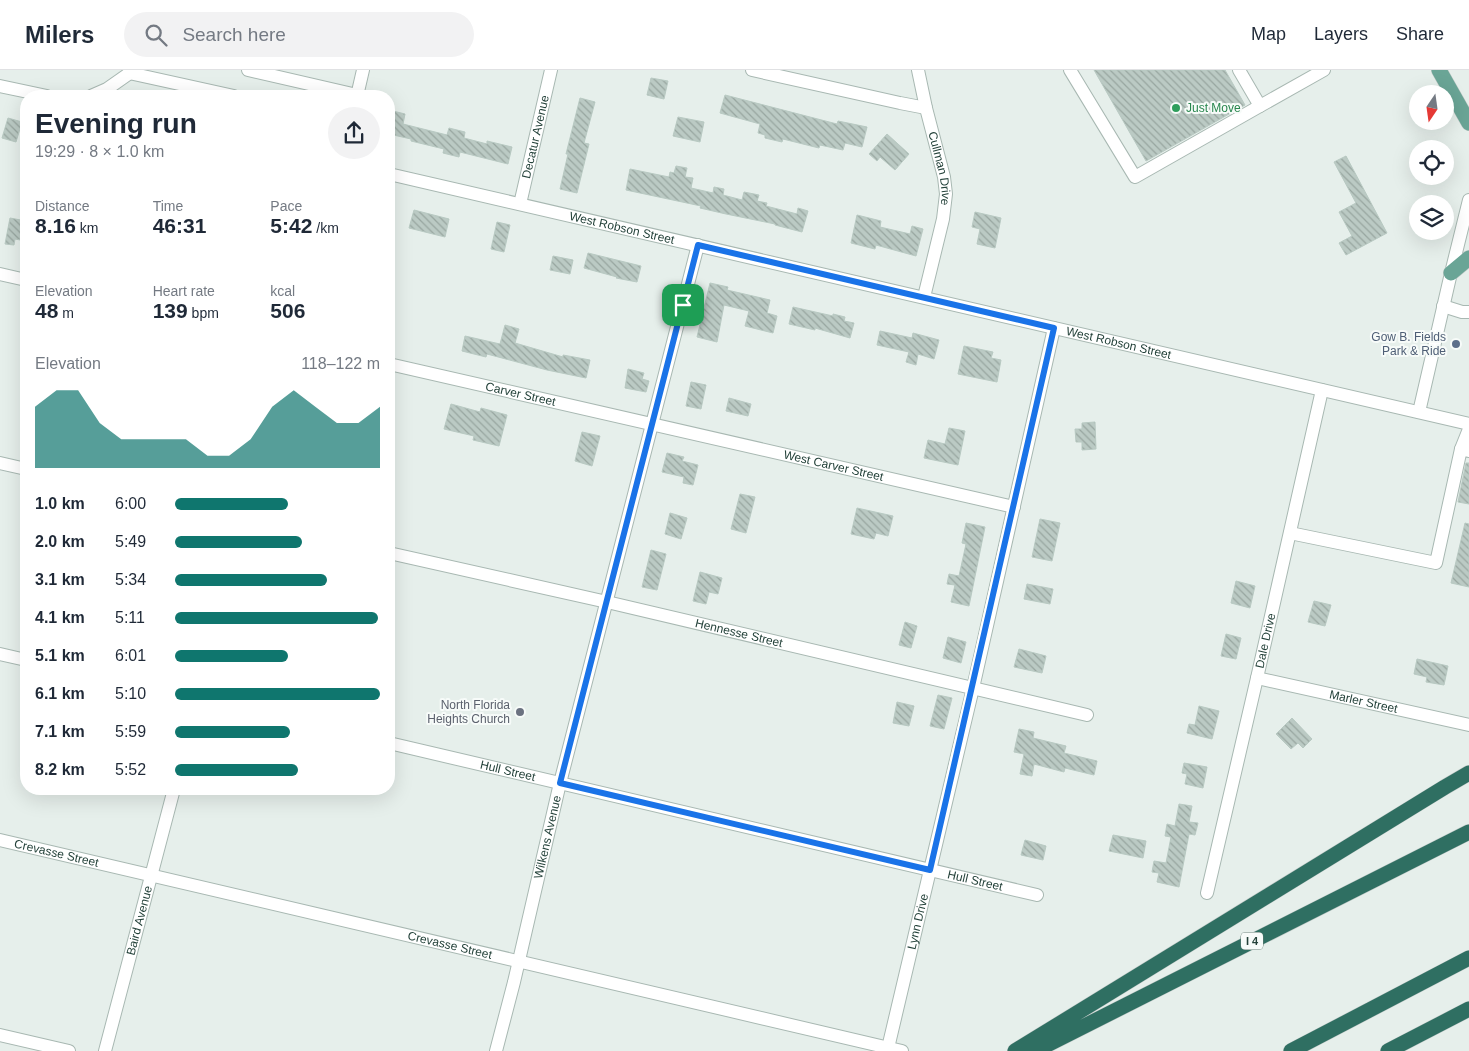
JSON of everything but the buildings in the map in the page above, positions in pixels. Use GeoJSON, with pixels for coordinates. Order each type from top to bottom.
{"type":"FeatureCollection","features":[{"type":"Feature","properties":{"kind":"highway"},"geometry":{"type":"LineString","coordinates":[[1015,1051],[1469,773]]}},
{"type":"Feature","properties":{"kind":"highway","name":"I 4"},"geometry":{"type":"LineString","coordinates":[[1035,1051],[1469,832]]}},
{"type":"Feature","properties":{"kind":"highway"},"geometry":{"type":"LineString","coordinates":[[1291,1051],[1469,958]]}},
{"type":"Feature","properties":{"kind":"highway"},"geometry":{"type":"LineString","coordinates":[[1388,1051],[1469,1009]]}},
{"type":"Feature","properties":{"kind":"main road"},"geometry":{"type":"LineString","coordinates":[[1439,70],[1469,123]]}},
{"type":"Feature","properties":{"kind":"main road"},"geometry":{"type":"LineString","coordinates":[[1451,273],[1469,258]]}},
{"type":"Feature","properties":{"kind":"street"},"geometry":{"type":"LineString","coordinates":[[248,70],[322,90]]}},
{"type":"Feature","properties":{"kind":"street"},"geometry":{"type":"LineString","coordinates":[[358,90],[363,70]]}},
{"type":"Feature","properties":{"kind":"street","name":"Decatur Avenue"},"geometry":{"type":"LineString","coordinates":[[520,204],[551,70]]}},
{"type":"Feature","properties":{"kind":"street"},"geometry":{"type":"LineString","coordinates":[[752,70],[926,108]]}},
{"type":"Feature","properties":{"kind":"street","name":"Cullman Drive"},"geometry":{"type":"LineString","coordinates":[[918,70],[944,177],[946,194],[943,219],[924,298]]}},
{"type":"Feature","properties":{"kind":"street"},"geometry":{"type":"LineString","coordinates":[[1070,70],[1135,178],[1324,70]]}},
{"type":"Feature","properties":{"kind":"street"},"geometry":{"type":"LineString","coordinates":[[1239,70],[1260,106]]}},
{"type":"Feature","properties":{"kind":"street"},"geometry":{"type":"LineString","coordinates":[[110,90],[132,71],[210,90]]}},
{"type":"Feature","properties":{"kind":"street"},"geometry":{"type":"LineString","coordinates":[[0,86],[20,90]]}},
{"type":"Feature","properties":{"kind":"street","name":"West Robson Street"},"geometry":{"type":"LineString","coordinates":[[395,175],[1469,424]]}},
{"type":"Feature","properties":{"kind":"street"},"geometry":{"type":"LineString","coordinates":[[1419,412],[1469,200]]}},
{"type":"Feature","properties":{"kind":"street","name":"Wilkens Avenue"},"geometry":{"type":"LineString","coordinates":[[496,1051],[560,783],[698,245]]}},
{"type":"Feature","properties":{"kind":"street"},"geometry":{"type":"LineString","coordinates":[[0,274],[20,279]]}},
{"type":"Feature","properties":{"kind":"street"},"geometry":{"type":"LineString","coordinates":[[1443,306],[1462,312],[1469,312]]}},
{"type":"Feature","properties":{"kind":"street","name":"Lynn Drive"},"geometry":{"type":"LineString","coordinates":[[888,1048],[973,688],[1054,328]]}},
{"type":"Feature","properties":{"kind":"street","name":"Carver Street"},"geometry":{"type":"LineString","coordinates":[[395,365],[653,424]]}},
{"type":"Feature","properties":{"kind":"street","name":"Dale Drive"},"geometry":{"type":"LineString","coordinates":[[1207,893],[1322,390]]}},
{"type":"Feature","properties":{"kind":"street","name":"West Carver Street"},"geometry":{"type":"LineString","coordinates":[[653,424],[1014,507]]}},
{"type":"Feature","properties":{"kind":"street"},"geometry":{"type":"LineString","coordinates":[[1290,533],[1436,563],[1469,429]]}},
{"type":"Feature","properties":{"kind":"street"},"geometry":{"type":"LineString","coordinates":[[0,463],[20,468]]}},
{"type":"Feature","properties":{"kind":"street","name":"Hennesse Street"},"geometry":{"type":"LineString","coordinates":[[395,554],[607,602],[1087,715]]}},
{"type":"Feature","properties":{"kind":"street"},"geometry":{"type":"LineString","coordinates":[[0,654],[20,659]]}},
{"type":"Feature","properties":{"kind":"street","name":"Marler Street"},"geometry":{"type":"LineString","coordinates":[[1257,678],[1469,725]]}},
{"type":"Feature","properties":{"kind":"street","name":"Hull Street"},"geometry":{"type":"LineString","coordinates":[[395,744],[1037,895]]}},
{"type":"Feature","properties":{"kind":"street","name":"Baird Avenue"},"geometry":{"type":"LineString","coordinates":[[105,1051],[172,795]]}},
{"type":"Feature","properties":{"kind":"street","name":"Crevasse Street"},"geometry":{"type":"LineString","coordinates":[[0,840],[902,1051]]}},
{"type":"Feature","properties":{"kind":"street"},"geometry":{"type":"LineString","coordinates":[[0,1035],[69,1051]]}},
{"type":"Feature","properties":{"kind":"place","name":"Just Move"},"geometry":{"type":"Point","coordinates":[1176,108]}},
{"type":"Feature","properties":{"kind":"place","name":"Gow B. Fields Park & Ride"},"geometry":{"type":"Point","coordinates":[1456,344]}},
{"type":"Feature","properties":{"kind":"place","name":"North Florida Heights Church"},"geometry":{"type":"Point","coordinates":[520,712]}},
{"type":"Feature","properties":{"kind":"route"},"geometry":{"type":"LineString","coordinates":[[698,245],[1054,328],[930,870],[560,783],[683,305],[698,245]]}}]}
